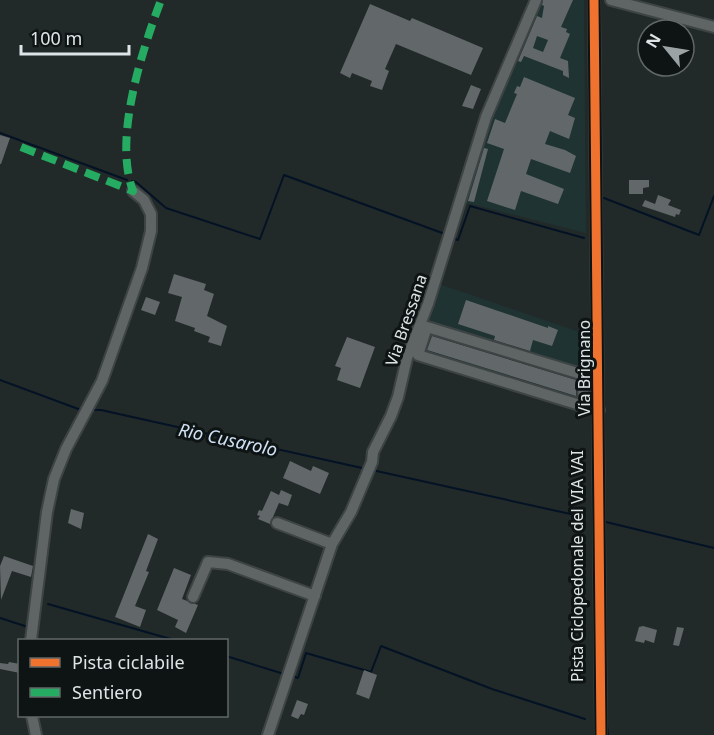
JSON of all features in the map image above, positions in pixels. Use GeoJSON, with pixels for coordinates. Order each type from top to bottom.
{"type":"FeatureCollection","features":[{"type":"Feature","properties":{"kind":"street","name":"Via Bressana"},"geometry":{"type":"LineString","coordinates":[[268,735],[332,544],[351,512],[372,462],[373,452],[395,406],[407,358],[451,234],[486,117],[537,0]]}},
{"type":"Feature","properties":{"kind":"street","name":"Via Brignano"},"geometry":{"type":"LineString","coordinates":[[594,0],[601,735]]}},
{"type":"Feature","properties":{"kind":"street"},"geometry":{"type":"LineString","coordinates":[[611,0],[714,27]]}},
{"type":"Feature","properties":{"kind":"street"},"geometry":{"type":"LineString","coordinates":[[31,639],[47,512],[54,479],[66,449],[102,381],[142,268],[151,231],[151,214],[144,200],[133,190]]}},
{"type":"Feature","properties":{"kind":"street"},"geometry":{"type":"LineString","coordinates":[[583,406],[584,375],[427,327],[418,355],[599,411]]}},
{"type":"Feature","properties":{"kind":"street"},"geometry":{"type":"LineString","coordinates":[[277,523],[332,544]]}},
{"type":"Feature","properties":{"kind":"street"},"geometry":{"type":"LineString","coordinates":[[193,597],[208,562],[228,564],[315,596]]}},
{"type":"Feature","properties":{"kind":"street"},"geometry":{"type":"LineString","coordinates":[[32,717],[36,735]]}},
{"type":"Feature","properties":{"kind":"shaded area"},"geometry":{"type":"Polygon","coordinates":[[[538,0],[584,0],[586,233],[463,202],[480,143],[538,0]]]}},
{"type":"Feature","properties":{"kind":"shaded area"},"geometry":{"type":"Polygon","coordinates":[[[439,284],[588,335],[587,414],[415,359],[439,284]]]}},
{"type":"Feature","properties":{"kind":"building"},"geometry":{"type":"Polygon","coordinates":[[[543,0],[573,0],[561,27],[567,29],[566,32],[570,34],[560,58],[568,61],[569,78],[563,75],[563,71],[524,56],[521,62],[518,61],[537,16],[542,18],[544,6],[542,5],[543,0]],[[537,36],[533,48],[543,52],[548,40],[537,36]]]}},
{"type":"Feature","properties":{"kind":"building"},"geometry":{"type":"Polygon","coordinates":[[[370,4],[410,21],[412,18],[483,48],[471,75],[396,44],[385,69],[389,71],[382,90],[370,86],[372,81],[352,73],[350,78],[340,73],[370,4]]]}},
{"type":"Feature","properties":{"kind":"building"},"geometry":{"type":"Polygon","coordinates":[[[524,77],[575,98],[568,115],[575,118],[569,139],[550,131],[545,144],[576,156],[570,173],[531,159],[526,174],[564,189],[558,204],[521,191],[515,210],[487,201],[504,149],[487,143],[495,119],[505,123],[517,94],[514,93],[517,86],[520,87],[524,77]]]}},
{"type":"Feature","properties":{"kind":"building"},"geometry":{"type":"Polygon","coordinates":[[[471,85],[481,89],[473,109],[462,106],[471,85]]]}},
{"type":"Feature","properties":{"kind":"building"},"geometry":{"type":"Polygon","coordinates":[[[0,135],[10,138],[1,164],[0,164],[0,135]]]}},
{"type":"Feature","properties":{"kind":"building"},"geometry":{"type":"Polygon","coordinates":[[[484,148],[488,149],[474,202],[468,201],[484,148]]]}},
{"type":"Feature","properties":{"kind":"building"},"geometry":{"type":"Polygon","coordinates":[[[629,180],[649,180],[649,187],[643,188],[643,194],[629,194],[629,180]]]}},
{"type":"Feature","properties":{"kind":"building"},"geometry":{"type":"Polygon","coordinates":[[[658,195],[671,200],[668,205],[681,210],[679,215],[676,214],[675,217],[642,206],[645,200],[655,204],[658,195]]]}},
{"type":"Feature","properties":{"kind":"building"},"geometry":{"type":"Polygon","coordinates":[[[174,274],[206,284],[204,290],[214,294],[207,316],[227,326],[221,346],[208,342],[210,337],[194,331],[195,328],[175,321],[182,297],[168,293],[174,274]]]}},
{"type":"Feature","properties":{"kind":"building"},"geometry":{"type":"Polygon","coordinates":[[[146,297],[160,302],[155,315],[141,310],[146,297]]]}},
{"type":"Feature","properties":{"kind":"building"},"geometry":{"type":"Polygon","coordinates":[[[466,300],[558,330],[552,346],[533,340],[530,351],[494,340],[495,336],[458,324],[466,300]]]}},
{"type":"Feature","properties":{"kind":"building"},"geometry":{"type":"Polygon","coordinates":[[[432,336],[576,380],[576,396],[427,350],[432,336]]]}},
{"type":"Feature","properties":{"kind":"building"},"geometry":{"type":"Polygon","coordinates":[[[347,337],[375,347],[360,388],[337,380],[341,368],[335,366],[347,337]]]}},
{"type":"Feature","properties":{"kind":"building"},"geometry":{"type":"Polygon","coordinates":[[[290,461],[311,471],[313,466],[329,473],[320,494],[283,478],[290,461]]]}},
{"type":"Feature","properties":{"kind":"building"},"geometry":{"type":"Polygon","coordinates":[[[281,490],[292,495],[288,506],[279,503],[270,524],[258,519],[259,510],[262,511],[271,491],[279,495],[281,490]]]}},
{"type":"Feature","properties":{"kind":"building"},"geometry":{"type":"Polygon","coordinates":[[[71,509],[84,513],[81,529],[68,523],[71,509]]]}},
{"type":"Feature","properties":{"kind":"building"},"geometry":{"type":"Polygon","coordinates":[[[148,534],[158,539],[146,571],[149,572],[135,606],[146,610],[140,627],[115,617],[148,534]]]}},
{"type":"Feature","properties":{"kind":"building"},"geometry":{"type":"Polygon","coordinates":[[[4,556],[33,566],[31,577],[12,571],[1,600],[0,566],[4,556]]]}},
{"type":"Feature","properties":{"kind":"building"},"geometry":{"type":"Polygon","coordinates":[[[174,568],[191,575],[182,599],[198,605],[186,633],[175,627],[178,620],[157,610],[174,568]]]}},
{"type":"Feature","properties":{"kind":"building"},"geometry":{"type":"Polygon","coordinates":[[[639,627],[657,630],[654,643],[645,640],[644,643],[635,641],[639,627]]]}},
{"type":"Feature","properties":{"kind":"building"},"geometry":{"type":"Polygon","coordinates":[[[677,627],[684,628],[679,646],[673,645],[677,627]]]}},
{"type":"Feature","properties":{"kind":"building"},"geometry":{"type":"Polygon","coordinates":[[[9,662],[18,664],[18,673],[0,669],[0,663],[8,664],[9,662]]]}},
{"type":"Feature","properties":{"kind":"building"},"geometry":{"type":"Polygon","coordinates":[[[364,670],[377,675],[369,699],[356,694],[364,670]]]}},
{"type":"Feature","properties":{"kind":"building"},"geometry":{"type":"Polygon","coordinates":[[[297,700],[308,704],[304,715],[301,714],[298,719],[291,716],[297,700]]]}},
{"type":"Feature","properties":{"kind":"waterway"},"geometry":{"type":"LineString","coordinates":[[0,133],[127,180]]}},
{"type":"Feature","properties":{"kind":"waterway"},"geometry":{"type":"LineString","coordinates":[[132,181],[166,208],[260,239],[284,175],[445,234]]}},
{"type":"Feature","properties":{"kind":"waterway"},"geometry":{"type":"LineString","coordinates":[[604,198],[699,235],[714,196]]}},
{"type":"Feature","properties":{"kind":"waterway"},"geometry":{"type":"LineString","coordinates":[[455,239],[458,240],[470,206],[584,238]]}},
{"type":"Feature","properties":{"kind":"waterway","name":"Rio Cusarolo"},"geometry":{"type":"LineString","coordinates":[[0,380],[81,410]]}},
{"type":"Feature","properties":{"kind":"waterway","name":"Rio Cusarolo"},"geometry":{"type":"LineString","coordinates":[[93,410],[362,468]]}},
{"type":"Feature","properties":{"kind":"waterway","name":"Rio Cusarolo"},"geometry":{"type":"LineString","coordinates":[[372,470],[584,517]]}},
{"type":"Feature","properties":{"kind":"waterway","name":"Rio Cusarolo"},"geometry":{"type":"LineString","coordinates":[[606,522],[714,548]]}},
{"type":"Feature","properties":{"kind":"waterway"},"geometry":{"type":"LineString","coordinates":[[48,604],[170,639]]}},
{"type":"Feature","properties":{"kind":"waterway"},"geometry":{"type":"LineString","coordinates":[[0,618],[28,627]]}},
{"type":"Feature","properties":{"kind":"waterway"},"geometry":{"type":"LineString","coordinates":[[292,676],[298,678],[306,653],[371,672],[381,646],[492,689],[585,719]]}},
{"type":"Feature","properties":{"kind":"waterway"},"geometry":{"type":"LineString","coordinates":[[228,657],[284,674]]}},
{"type":"Feature","properties":{"kind":"waterway"},"geometry":{"type":"LineString","coordinates":[[607,726],[608,735]]}},
{"type":"Feature","properties":{"kind":"marked path"},"geometry":{"type":"LineString","coordinates":[[21,147],[133,191],[126,146],[128,121],[139,69],[161,0]]}},
{"type":"Feature","properties":{"kind":"cycle path","name":"Pista Ciclopedonale del VIA VAI"},"geometry":{"type":"LineString","coordinates":[[594,0],[601,735]]}}]}
